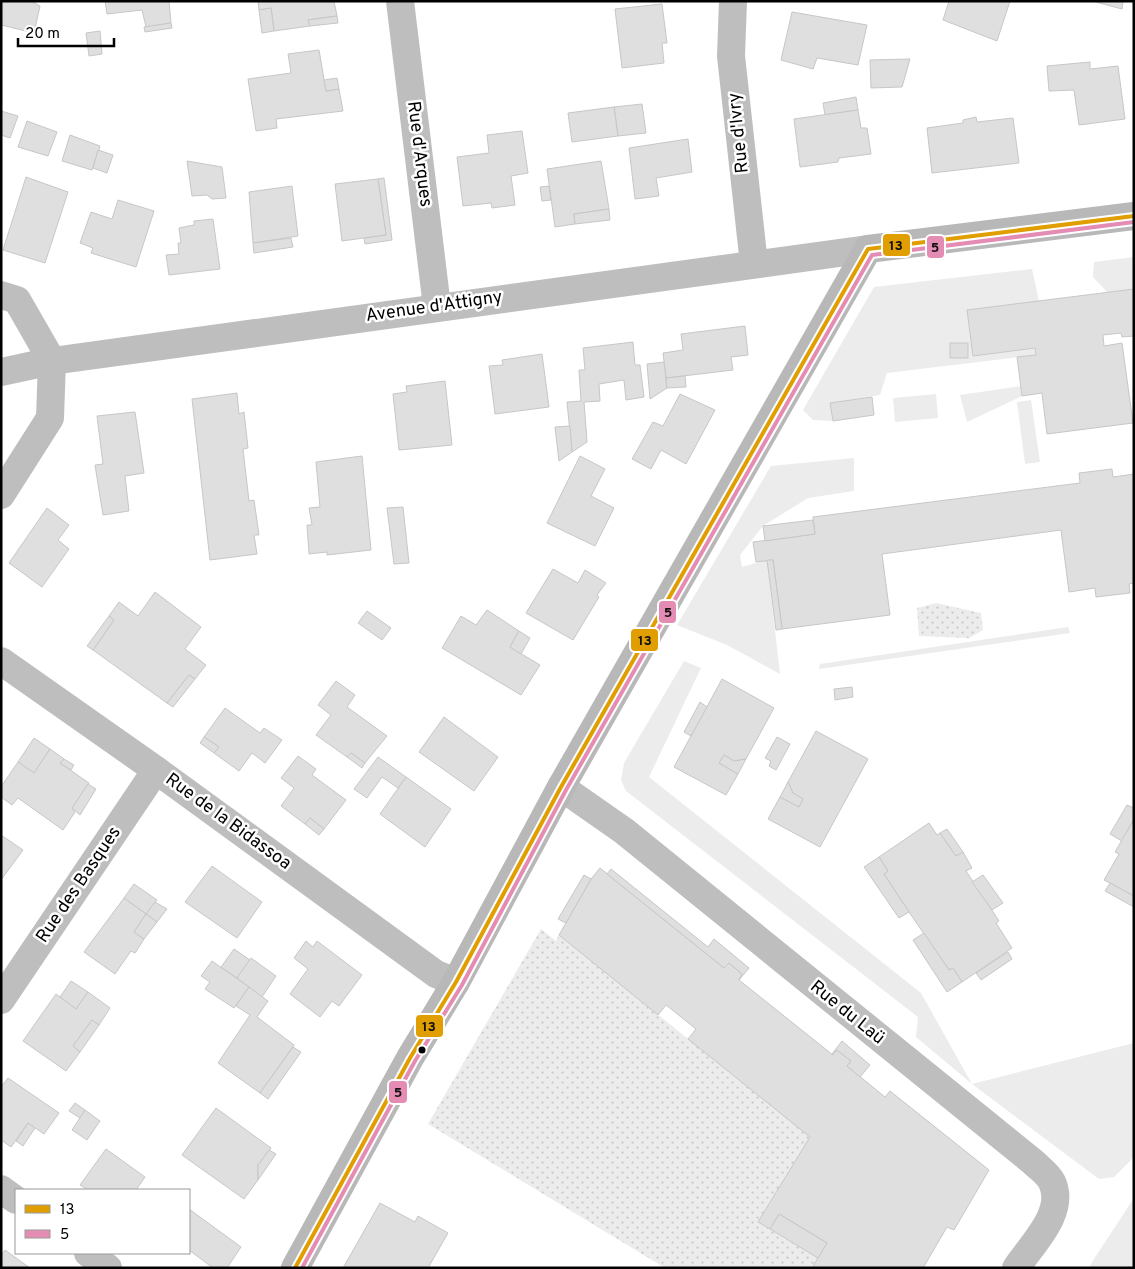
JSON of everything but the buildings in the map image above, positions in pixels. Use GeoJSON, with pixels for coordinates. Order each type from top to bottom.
{"type":"FeatureCollection","features":[{"type":"Feature","properties":{"kind":"street","name":"Rue d'Arques"},"geometry":{"type":"LineString","coordinates":[[400,1],[437,306]]}},
{"type":"Feature","properties":{"kind":"street","name":"Rue d'Ivry"},"geometry":{"type":"LineString","coordinates":[[733,1],[731,56],[754,264]]}},
{"type":"Feature","properties":{"kind":"street"},"geometry":{"type":"LineString","coordinates":[[296,1268],[410,1058],[456,982],[561,787],[868,249],[1134,216]]}},
{"type":"Feature","properties":{"kind":"street","name":"Avenue d'Attigny"},"geometry":{"type":"LineString","coordinates":[[1,372],[52,361],[437,306],[868,249]]}},
{"type":"Feature","properties":{"kind":"street"},"geometry":{"type":"LineString","coordinates":[[1,295],[17,300],[52,361],[50,418],[1,495]]}},
{"type":"Feature","properties":{"kind":"street","name":"Rue de la Bidassoa"},"geometry":{"type":"LineString","coordinates":[[1,661],[156,770],[436,974],[456,982]]}},
{"type":"Feature","properties":{"kind":"street","name":"Rue des Basques"},"geometry":{"type":"LineString","coordinates":[[1,1000],[156,770]]}},
{"type":"Feature","properties":{"kind":"street","name":"Rue du Laü"},"geometry":{"type":"LineString","coordinates":[[561,787],[624,831],[1033,1162],[1051,1180],[1057,1197],[1054,1211],[1016,1268]]}},
{"type":"Feature","properties":{"kind":"street"},"geometry":{"type":"LineString","coordinates":[[1,1189],[15,1199]]}},
{"type":"Feature","properties":{"kind":"street"},"geometry":{"type":"LineString","coordinates":[[89,1254],[108,1268]]}},
{"type":"Feature","properties":{"kind":"shaded area"},"geometry":{"type":"Polygon","coordinates":[[[1134,257],[1134,289],[1108,293],[1093,277],[1094,262],[1134,257]]]}},
{"type":"Feature","properties":{"kind":"shaded area"},"geometry":{"type":"Polygon","coordinates":[[[1032,269],[1039,301],[967,311],[973,356],[1035,348],[1036,355],[887,373],[880,395],[830,403],[833,421],[813,420],[803,410],[874,287],[1032,269]]]}},
{"type":"Feature","properties":{"kind":"shaded area"},"geometry":{"type":"Polygon","coordinates":[[[1021,386],[1022,396],[967,422],[960,395],[1021,386]]]}},
{"type":"Feature","properties":{"kind":"shaded area"},"geometry":{"type":"Polygon","coordinates":[[[936,394],[938,418],[895,422],[893,398],[936,394]]]}},
{"type":"Feature","properties":{"kind":"shaded area"},"geometry":{"type":"Polygon","coordinates":[[[1031,400],[1040,462],[1025,464],[1017,402],[1031,400]]]}},
{"type":"Feature","properties":{"kind":"shaded area"},"geometry":{"type":"Polygon","coordinates":[[[854,458],[854,491],[808,498],[763,526],[740,555],[742,567],[767,560],[780,674],[727,645],[677,625],[771,466],[854,458]]]}},
{"type":"Feature","properties":{"kind":"shaded area"},"geometry":{"type":"Polygon","coordinates":[[[936,603],[981,613],[983,630],[969,638],[919,636],[917,608],[936,603]]]}},
{"type":"Feature","properties":{"kind":"shaded area"},"geometry":{"type":"Polygon","coordinates":[[[1068,627],[1070,633],[819,669],[820,664],[1068,627]]]}},
{"type":"Feature","properties":{"kind":"shaded area"},"geometry":{"type":"Polygon","coordinates":[[[684,661],[701,668],[649,777],[921,993],[972,1084],[916,1037],[918,1017],[626,791],[621,780],[624,763],[684,661]]]}},
{"type":"Feature","properties":{"kind":"shaded area"},"geometry":{"type":"Polygon","coordinates":[[[541,929],[556,941],[559,935],[810,1137],[758,1222],[818,1258],[812,1268],[665,1268],[428,1124],[541,929]]]}},
{"type":"Feature","properties":{"kind":"shaded area"},"geometry":{"type":"Polygon","coordinates":[[[1134,1043],[1134,1157],[1114,1177],[1099,1179],[972,1084],[1134,1043]]]}},
{"type":"Feature","properties":{"kind":"shaded area"},"geometry":{"type":"Polygon","coordinates":[[[1134,1198],[1134,1268],[1089,1268],[1094,1259],[1134,1198]]]}},
{"type":"Feature","properties":{"kind":"transit line","name":"13"},"geometry":{"type":"LineString","coordinates":[[295,1268],[410,1058],[456,982],[561,787],[868,249],[1134,216]]}},
{"type":"Feature","properties":{"kind":"transit line","name":"5"},"geometry":{"type":"LineString","coordinates":[[302,1268],[415,1061],[462,985],[566,790],[872,255],[1134,222]]}}]}
